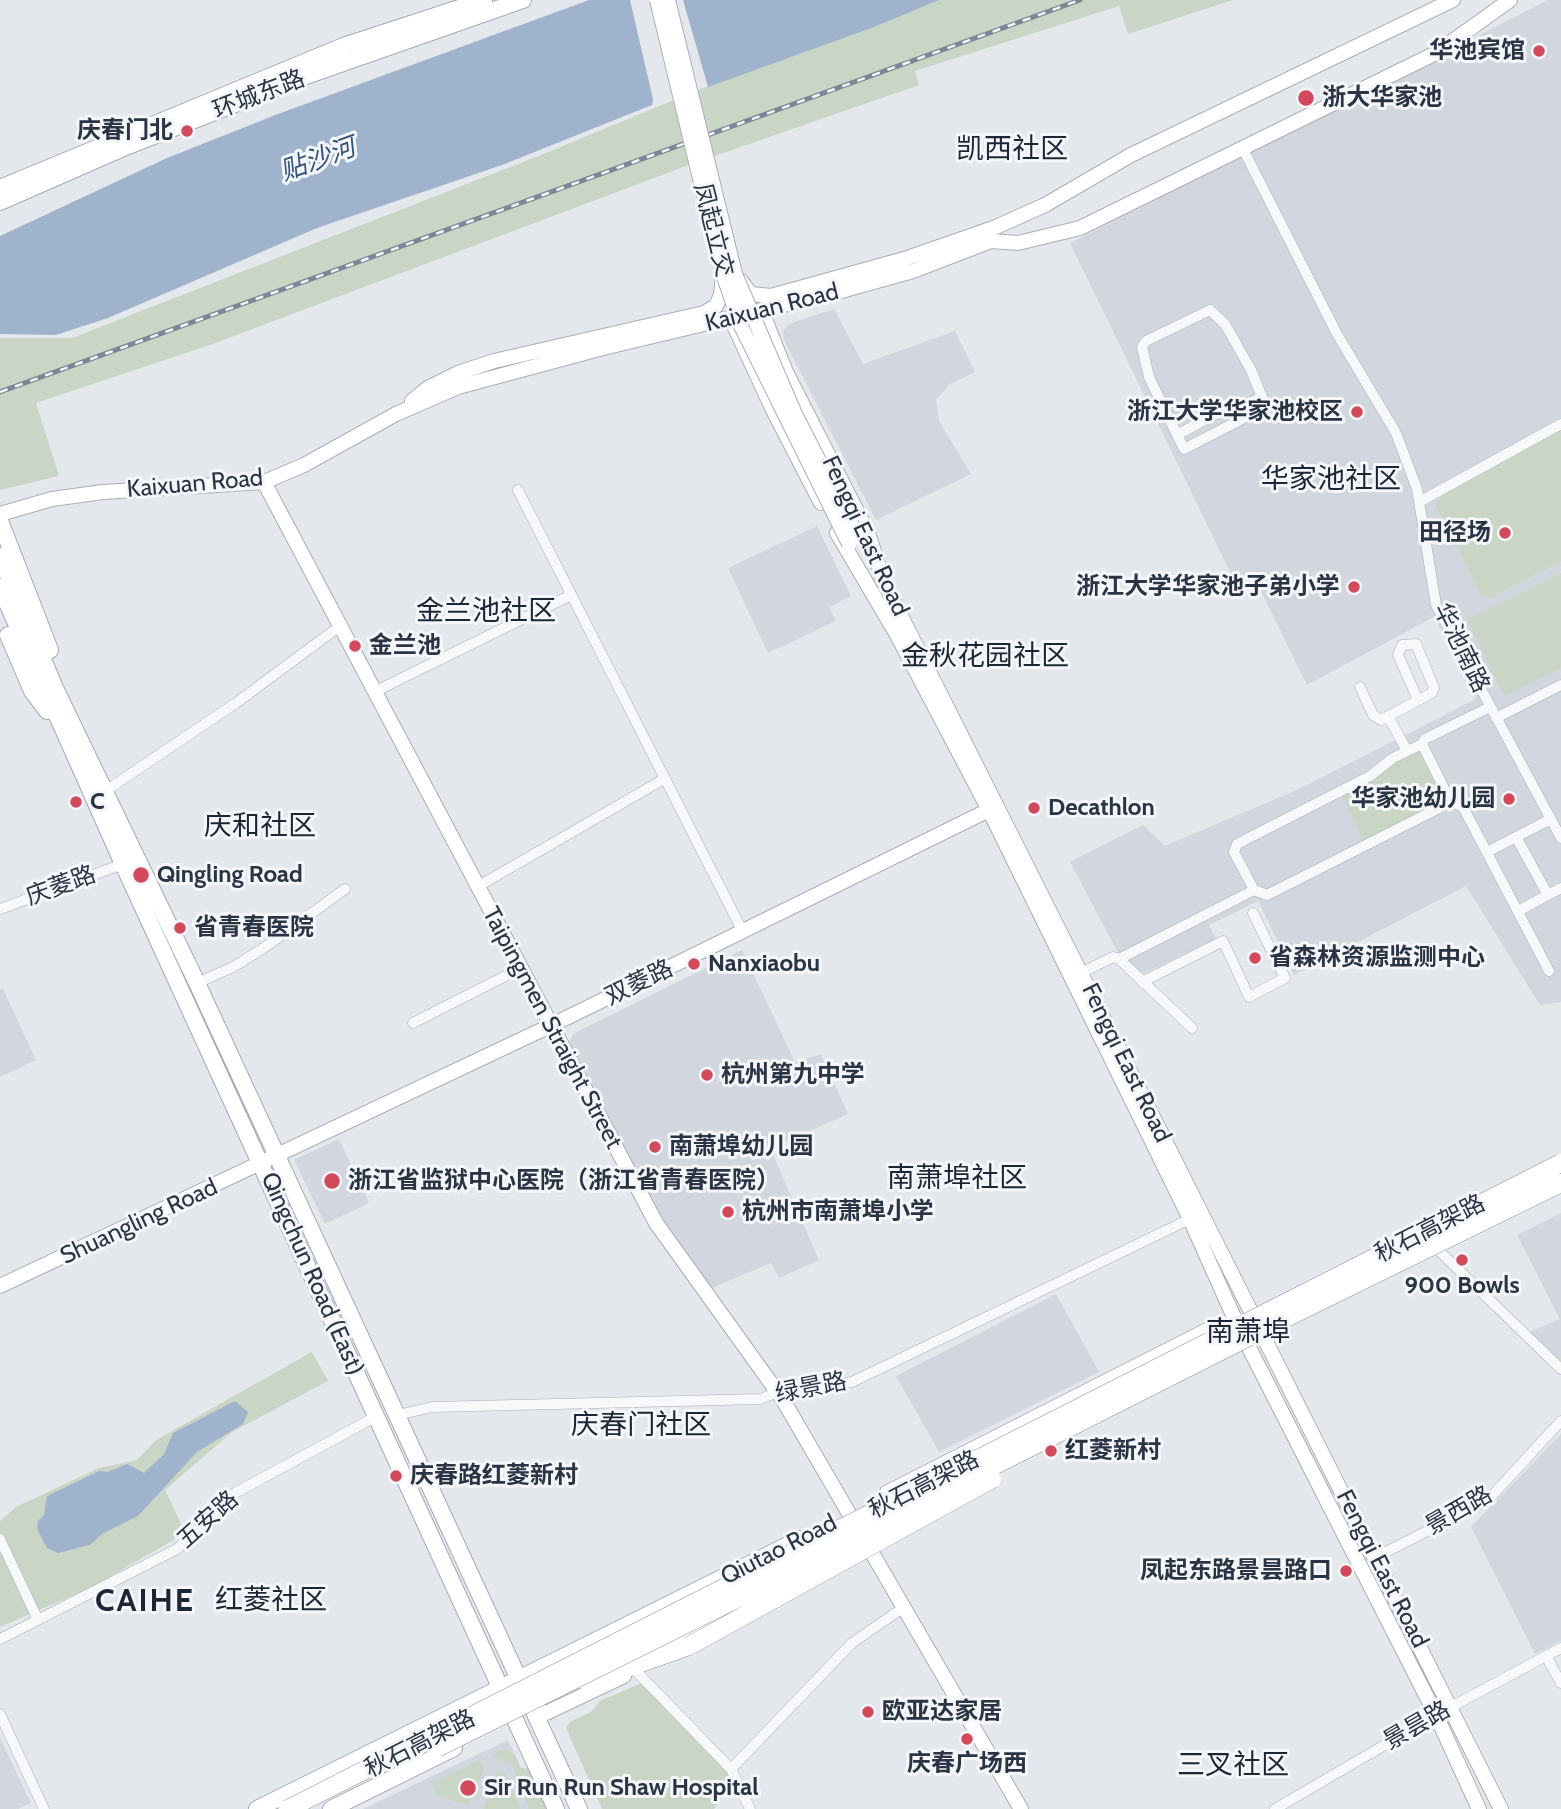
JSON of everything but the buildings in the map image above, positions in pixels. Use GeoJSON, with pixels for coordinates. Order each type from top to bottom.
{"type":"FeatureCollection","features":[{"type":"Feature","properties":{"kind":"highway","name":"秋石高架路"},"geometry":{"type":"LineString","coordinates":[[288,1809],[1561,1163]]}},
{"type":"Feature","properties":{"kind":"highway","name":"秋石高架路"},"geometry":{"type":"LineString","coordinates":[[315,1809],[694,1622],[930,1498],[1561,1183]]}},
{"type":"Feature","properties":{"kind":"highway"},"geometry":{"type":"LineString","coordinates":[[888,1494],[1258,1307],[1375,1258]]}},
{"type":"Feature","properties":{"kind":"highway"},"geometry":{"type":"LineString","coordinates":[[587,1682],[689,1646],[873,1548],[1121,1404]]}},
{"type":"Feature","properties":{"kind":"main road","name":"环城东路"},"geometry":{"type":"LineString","coordinates":[[0,202],[128,146],[484,0]]}},
{"type":"Feature","properties":{"kind":"main road","name":"环城东路"},"geometry":{"type":"LineString","coordinates":[[0,188],[346,45],[386,41],[523,0]]}},
{"type":"Feature","properties":{"kind":"main road","name":"凤起立交"},"geometry":{"type":"LineString","coordinates":[[657,0],[729,274]]}},
{"type":"Feature","properties":{"kind":"main road","name":"凤起立交"},"geometry":{"type":"LineString","coordinates":[[668,0],[741,326],[854,540],[897,635]]}},
{"type":"Feature","properties":{"kind":"main road"},"geometry":{"type":"LineString","coordinates":[[396,414],[428,388],[494,361],[704,313],[716,306],[729,274],[751,294],[771,296],[904,259],[996,227],[1045,205],[1131,155],[1453,0]]}},
{"type":"Feature","properties":{"kind":"main road","name":"Kaixuan Road"},"geometry":{"type":"LineString","coordinates":[[0,514],[52,499],[90,494],[264,482],[304,465],[396,414],[458,387],[762,312],[913,271],[991,242],[1018,243],[1080,228],[1204,170],[1242,147],[1436,53],[1510,0]]}},
{"type":"Feature","properties":{"kind":"main road","name":"Fengqi East Road"},"geometry":{"type":"LineString","coordinates":[[762,312],[786,372],[868,533],[884,582],[1190,1219],[1237,1324],[1436,1715],[1479,1809]]}},
{"type":"Feature","properties":{"kind":"main road","name":"Fengqi East Road"},"geometry":{"type":"LineString","coordinates":[[731,319],[772,408],[846,551],[897,635],[1081,973],[1501,1809]]}},
{"type":"Feature","properties":{"kind":"main road","name":"Taipingmen Straight Street"},"geometry":{"type":"LineString","coordinates":[[264,482],[376,691],[519,969],[656,1223],[777,1392],[1021,1809]]}},
{"type":"Feature","properties":{"kind":"main road","name":"Qingchun Road (East)"},"geometry":{"type":"LineString","coordinates":[[0,521],[63,682],[84,745]]}},
{"type":"Feature","properties":{"kind":"main road","name":"凤起立交"},"geometry":{"type":"LineString","coordinates":[[854,540],[884,582]]}},
{"type":"Feature","properties":{"kind":"main road"},"geometry":{"type":"LineString","coordinates":[[0,556],[51,691]]}},
{"type":"Feature","properties":{"kind":"main road"},"geometry":{"type":"LineString","coordinates":[[0,587],[51,691]]}},
{"type":"Feature","properties":{"kind":"main road","name":"Qingchun Road (East)"},"geometry":{"type":"LineString","coordinates":[[0,617],[32,691],[67,739]]}},
{"type":"Feature","properties":{"kind":"main road","name":"Qingchun Road (East)"},"geometry":{"type":"LineString","coordinates":[[51,691],[84,745],[107,790],[197,983],[377,1416],[556,1809]]}},
{"type":"Feature","properties":{"kind":"main road","name":"Qingchun Road (East)"},"geometry":{"type":"LineString","coordinates":[[51,691],[67,739],[123,864],[398,1415],[579,1809]]}},
{"type":"Feature","properties":{"kind":"main road","name":"双菱路"},"geometry":{"type":"LineString","coordinates":[[271,1161],[993,808]]}},
{"type":"Feature","properties":{"kind":"main road","name":"Qiutao Road"},"geometry":{"type":"LineString","coordinates":[[257,1809],[888,1494],[1237,1324],[1561,1154]]}},
{"type":"Feature","properties":{"kind":"main road","name":"Shuangling Road"},"geometry":{"type":"LineString","coordinates":[[0,1286],[271,1161]]}},
{"type":"Feature","properties":{"kind":"main road","name":"Qiutao Road"},"geometry":{"type":"LineString","coordinates":[[331,1809],[587,1682],[869,1550],[950,1496],[1437,1249],[1561,1191]]}},
{"type":"Feature","properties":{"kind":"main road"},"geometry":{"type":"LineString","coordinates":[[532,1709],[546,1713],[636,1671],[869,1550]]}},
{"type":"Feature","properties":{"kind":"street","name":"华池南路"},"geometry":{"type":"LineString","coordinates":[[1242,147],[1337,334],[1396,433],[1419,502],[1436,605],[1561,838]]}},
{"type":"Feature","properties":{"kind":"street"},"geometry":{"type":"LineString","coordinates":[[1177,435],[1219,412],[1240,408],[1262,397],[1251,370],[1225,324],[1210,310],[1146,341],[1142,347],[1149,377],[1177,435],[1184,449],[1275,402]]}},
{"type":"Feature","properties":{"kind":"street"},"geometry":{"type":"LineString","coordinates":[[1419,502],[1561,424]]}},
{"type":"Feature","properties":{"kind":"street"},"geometry":{"type":"LineString","coordinates":[[518,490],[743,932]]}},
{"type":"Feature","properties":{"kind":"street"},"geometry":{"type":"LineString","coordinates":[[376,691],[571,595]]}},
{"type":"Feature","properties":{"kind":"street"},"geometry":{"type":"LineString","coordinates":[[107,790],[236,703],[340,626]]}},
{"type":"Feature","properties":{"kind":"street"},"geometry":{"type":"LineString","coordinates":[[1360,687],[1376,719],[1388,716],[1432,693],[1434,688],[1416,644],[1402,645],[1398,655],[1418,700]]}},
{"type":"Feature","properties":{"kind":"street"},"geometry":{"type":"LineString","coordinates":[[1496,718],[1561,685]]}},
{"type":"Feature","properties":{"kind":"street"},"geometry":{"type":"LineString","coordinates":[[1254,891],[1234,852],[1237,844],[1370,776],[1422,744],[1425,739],[1490,707]]}},
{"type":"Feature","properties":{"kind":"street"},"geometry":{"type":"LineString","coordinates":[[1388,716],[1407,751]]}},
{"type":"Feature","properties":{"kind":"street"},"geometry":{"type":"LineString","coordinates":[[1422,744],[1451,802],[1463,807],[1549,971]]}},
{"type":"Feature","properties":{"kind":"street"},"geometry":{"type":"LineString","coordinates":[[477,887],[664,779]]}},
{"type":"Feature","properties":{"kind":"street"},"geometry":{"type":"LineString","coordinates":[[1118,959],[1254,891],[1267,895],[1451,802]]}},
{"type":"Feature","properties":{"kind":"street"},"geometry":{"type":"LineString","coordinates":[[1487,852],[1551,819]]}},
{"type":"Feature","properties":{"kind":"street"},"geometry":{"type":"LineString","coordinates":[[1516,837],[1548,895]]}},
{"type":"Feature","properties":{"kind":"street","name":"庆菱路"},"geometry":{"type":"LineString","coordinates":[[0,909],[123,864]]}},
{"type":"Feature","properties":{"kind":"street"},"geometry":{"type":"LineString","coordinates":[[1518,911],[1561,888]]}},
{"type":"Feature","properties":{"kind":"street"},"geometry":{"type":"LineString","coordinates":[[197,983],[236,965],[268,945],[345,889]]}},
{"type":"Feature","properties":{"kind":"street"},"geometry":{"type":"LineString","coordinates":[[1142,982],[1223,941],[1249,997],[1285,978],[1253,913]]}},
{"type":"Feature","properties":{"kind":"street"},"geometry":{"type":"LineString","coordinates":[[1081,973],[1113,957],[1118,959],[1192,1028]]}},
{"type":"Feature","properties":{"kind":"street"},"geometry":{"type":"LineString","coordinates":[[413,1023],[519,969]]}},
{"type":"Feature","properties":{"kind":"street","name":"绿景路"},"geometry":{"type":"LineString","coordinates":[[398,1415],[432,1406],[761,1399],[777,1392],[852,1382],[1190,1219]]}},
{"type":"Feature","properties":{"kind":"street"},"geometry":{"type":"LineString","coordinates":[[1437,1249],[1561,1369]]}},
{"type":"Feature","properties":{"kind":"street","name":"五安路"},"geometry":{"type":"LineString","coordinates":[[0,1639],[177,1549],[233,1494],[377,1416]]}},
{"type":"Feature","properties":{"kind":"street","name":"景西路"},"geometry":{"type":"LineString","coordinates":[[1376,1556],[1488,1500],[1561,1421]]}},
{"type":"Feature","properties":{"kind":"street"},"geometry":{"type":"LineString","coordinates":[[0,1539],[38,1620]]}},
{"type":"Feature","properties":{"kind":"street"},"geometry":{"type":"LineString","coordinates":[[731,1769],[852,1643],[903,1608]]}},
{"type":"Feature","properties":{"kind":"street","name":"景昙路"},"geometry":{"type":"LineString","coordinates":[[1275,1809],[1451,1706],[1561,1648]]}},
{"type":"Feature","properties":{"kind":"street"},"geometry":{"type":"LineString","coordinates":[[1546,1656],[1561,1683]]}},
{"type":"Feature","properties":{"kind":"street"},"geometry":{"type":"LineString","coordinates":[[636,1671],[731,1769],[750,1809]]}},
{"type":"Feature","properties":{"kind":"street"},"geometry":{"type":"LineString","coordinates":[[0,1714],[39,1807]]}},
{"type":"Feature","properties":{"kind":"shaded area","name":"浙江大学华家池校区"},"geometry":{"type":"Polygon","coordinates":[[[1548,0],[1561,0],[1561,1002],[1540,1005],[1466,886],[1294,975],[1258,901],[1209,925],[1216,939],[1132,979],[1070,862],[1143,825],[1165,846],[1299,789],[1476,699],[1434,617],[1307,685],[1256,581],[1239,590],[1070,243],[1548,0]]]}},
{"type":"Feature","properties":{"kind":"shaded area"},"geometry":{"type":"Polygon","coordinates":[[[834,309],[863,364],[955,331],[975,372],[950,384],[936,400],[939,421],[971,474],[876,520],[784,340],[783,331],[789,324],[834,309]]]}},
{"type":"Feature","properties":{"kind":"shaded area"},"geometry":{"type":"Polygon","coordinates":[[[817,526],[851,596],[829,607],[836,621],[768,653],[728,568],[817,526]]]}},
{"type":"Feature","properties":{"kind":"shaded area","name":"杭州第九中学"},"geometry":{"type":"Polygon","coordinates":[[[742,950],[795,1062],[821,1054],[848,1114],[770,1148],[819,1260],[779,1278],[771,1263],[710,1289],[662,1221],[568,1047],[573,1034],[742,950]]]}},
{"type":"Feature","properties":{"kind":"shaded area"},"geometry":{"type":"Polygon","coordinates":[[[3,989],[36,1060],[0,1077],[0,990],[3,989]]]}},
{"type":"Feature","properties":{"kind":"shaded area","name":"浙江省监狱中心医院（浙江省青春医院）"},"geometry":{"type":"Polygon","coordinates":[[[339,1139],[369,1203],[325,1224],[294,1160],[339,1139]]]}},
{"type":"Feature","properties":{"kind":"shaded area"},"geometry":{"type":"Polygon","coordinates":[[[1561,1213],[1561,1362],[1530,1332],[1560,1319],[1517,1235],[1561,1213]]]}},
{"type":"Feature","properties":{"kind":"shaded area"},"geometry":{"type":"Polygon","coordinates":[[[1056,1294],[1099,1372],[939,1452],[896,1376],[1056,1294]]]}},
{"type":"Feature","properties":{"kind":"shaded area"},"geometry":{"type":"Polygon","coordinates":[[[1561,1434],[1561,1641],[1535,1654],[1471,1527],[1561,1434]]]}},
{"type":"Feature","properties":{"kind":"shaded area"},"geometry":{"type":"Polygon","coordinates":[[[0,1738],[31,1803],[18,1809],[0,1809],[0,1738]]]}},
{"type":"Feature","properties":{"kind":"shaded area","name":"Sir Run Run Shaw Hospital"},"geometry":{"type":"Polygon","coordinates":[[[508,1740],[540,1809],[363,1809],[508,1740]]]}},
{"type":"Feature","properties":{"kind":"green space"},"geometry":{"type":"Polygon","coordinates":[[[916,0],[1233,0],[1128,34],[1119,6],[915,71],[919,85],[686,166],[210,345],[36,403],[59,476],[0,490],[0,338],[72,338],[541,155],[916,0]]]}},
{"type":"Feature","properties":{"kind":"green space","name":"田径场"},"geometry":{"type":"Polygon","coordinates":[[[1561,430],[1561,561],[1492,597],[1485,597],[1480,593],[1435,504],[1443,495],[1561,430]]]}},
{"type":"Feature","properties":{"kind":"green space"},"geometry":{"type":"Polygon","coordinates":[[[1561,573],[1561,668],[1504,696],[1467,619],[1561,573]]]}},
{"type":"Feature","properties":{"kind":"green space"},"geometry":{"type":"Polygon","coordinates":[[[1422,744],[1451,802],[1366,846],[1340,791],[1422,744]]]}},
{"type":"Feature","properties":{"kind":"green space"},"geometry":{"type":"Polygon","coordinates":[[[312,1352],[328,1381],[232,1432],[165,1490],[184,1530],[172,1541],[90,1588],[0,1627],[0,1521],[16,1507],[99,1468],[137,1460],[156,1440],[312,1352]]]}},
{"type":"Feature","properties":{"kind":"green space"},"geometry":{"type":"Polygon","coordinates":[[[651,1679],[734,1778],[714,1809],[602,1809],[566,1728],[571,1721],[591,1712],[600,1701],[651,1679]]]}},
{"type":"Feature","properties":{"kind":"green space"},"geometry":{"type":"Polygon","coordinates":[[[505,1749],[515,1755],[521,1768],[531,1769],[549,1809],[529,1809],[512,1764],[491,1756],[505,1749]]]}},
{"type":"Feature","properties":{"kind":"green space"},"geometry":{"type":"Polygon","coordinates":[[[480,1760],[484,1769],[468,1806],[437,1795],[432,1783],[480,1760]]]}},
{"type":"Feature","properties":{"kind":"green space"},"geometry":{"type":"Polygon","coordinates":[[[497,1771],[506,1774],[520,1809],[483,1809],[497,1771]]]}},
{"type":"Feature","properties":{"kind":"water","name":"贴沙河"},"geometry":{"type":"Polygon","coordinates":[[[589,0],[630,0],[653,99],[652,105],[502,165],[317,228],[108,318],[56,335],[0,334],[0,236],[167,158],[278,114],[589,0]]]}},
{"type":"Feature","properties":{"kind":"water"},"geometry":{"type":"Polygon","coordinates":[[[683,0],[939,0],[874,27],[708,87],[683,0]]]}},
{"type":"Feature","properties":{"kind":"water"},"geometry":{"type":"Polygon","coordinates":[[[235,1401],[248,1412],[243,1424],[197,1452],[138,1516],[102,1534],[90,1545],[58,1553],[47,1548],[37,1529],[38,1521],[44,1515],[47,1496],[99,1471],[108,1472],[127,1464],[144,1473],[164,1454],[173,1433],[235,1401]]]}},
{"type":"Feature","properties":{"kind":"railway"},"geometry":{"type":"LineString","coordinates":[[0,392],[1080,0]]}},
{"type":"Feature","properties":{"kind":"place","name":"华池宾馆"},"geometry":{"type":"Point","coordinates":[1539,51]}},
{"type":"Feature","properties":{"kind":"place","name":"浙大华家池"},"geometry":{"type":"Point","coordinates":[1306,98]}},
{"type":"Feature","properties":{"kind":"place","name":"庆春门北"},"geometry":{"type":"Point","coordinates":[187,131]}},
{"type":"Feature","properties":{"kind":"place","name":"浙江大学华家池校区"},"geometry":{"type":"Point","coordinates":[1357,412]}},
{"type":"Feature","properties":{"kind":"place","name":"田径场"},"geometry":{"type":"Point","coordinates":[1505,533]}},
{"type":"Feature","properties":{"kind":"place","name":"浙江大学华家池子弟小学"},"geometry":{"type":"Point","coordinates":[1354,587]}},
{"type":"Feature","properties":{"kind":"place","name":"金兰池"},"geometry":{"type":"Point","coordinates":[355,646]}},
{"type":"Feature","properties":{"kind":"place","name":"华家池幼儿园"},"geometry":{"type":"Point","coordinates":[1509,799]}},
{"type":"Feature","properties":{"kind":"place","name":"C"},"geometry":{"type":"Point","coordinates":[76,802]}},
{"type":"Feature","properties":{"kind":"place","name":"Decathlon"},"geometry":{"type":"Point","coordinates":[1034,808]}},
{"type":"Feature","properties":{"kind":"place","name":"Qingling Road"},"geometry":{"type":"Point","coordinates":[141,875]}},
{"type":"Feature","properties":{"kind":"place","name":"省青春医院"},"geometry":{"type":"Point","coordinates":[180,928]}},
{"type":"Feature","properties":{"kind":"place","name":"省森林资源监测中心"},"geometry":{"type":"Point","coordinates":[1255,958]}},
{"type":"Feature","properties":{"kind":"place","name":"Nanxiaobu"},"geometry":{"type":"Point","coordinates":[694,964]}},
{"type":"Feature","properties":{"kind":"place","name":"杭州第九中学"},"geometry":{"type":"Point","coordinates":[707,1075]}},
{"type":"Feature","properties":{"kind":"place","name":"南萧埠幼儿园"},"geometry":{"type":"Point","coordinates":[655,1147]}},
{"type":"Feature","properties":{"kind":"place","name":"浙江省监狱中心医院（浙江省青春医院）"},"geometry":{"type":"Point","coordinates":[332,1181]}},
{"type":"Feature","properties":{"kind":"place","name":"杭州市南萧埠小学"},"geometry":{"type":"Point","coordinates":[728,1212]}},
{"type":"Feature","properties":{"kind":"place","name":"900 Bowls"},"geometry":{"type":"Point","coordinates":[1462,1260]}},
{"type":"Feature","properties":{"kind":"place","name":"红菱新村"},"geometry":{"type":"Point","coordinates":[1051,1451]}},
{"type":"Feature","properties":{"kind":"place","name":"庆春路红菱新村"},"geometry":{"type":"Point","coordinates":[396,1476]}},
{"type":"Feature","properties":{"kind":"place","name":"凤起东路景昙路口"},"geometry":{"type":"Point","coordinates":[1346,1571]}},
{"type":"Feature","properties":{"kind":"place","name":"欧亚达家居"},"geometry":{"type":"Point","coordinates":[868,1712]}},
{"type":"Feature","properties":{"kind":"place","name":"庆春广场西"},"geometry":{"type":"Point","coordinates":[967,1739]}},
{"type":"Feature","properties":{"kind":"place","name":"Sir Run Run Shaw Hospital"},"geometry":{"type":"Point","coordinates":[468,1788]}},
{"type":"Feature","properties":{"kind":"district","name":"凯西社区"},"geometry":{"type":"Point","coordinates":[1012,150]}},
{"type":"Feature","properties":{"kind":"district","name":"华家池社区"},"geometry":{"type":"Point","coordinates":[1331,480]}},
{"type":"Feature","properties":{"kind":"district","name":"金兰池社区"},"geometry":{"type":"Point","coordinates":[486,612]}},
{"type":"Feature","properties":{"kind":"district","name":"金秋花园社区"},"geometry":{"type":"Point","coordinates":[985,657]}},
{"type":"Feature","properties":{"kind":"district","name":"庆和社区"},"geometry":{"type":"Point","coordinates":[260,827]}},
{"type":"Feature","properties":{"kind":"district","name":"南萧埠社区"},"geometry":{"type":"Point","coordinates":[957,1179]}},
{"type":"Feature","properties":{"kind":"district","name":"南萧埠"},"geometry":{"type":"Point","coordinates":[1248,1333]}},
{"type":"Feature","properties":{"kind":"district","name":"庆春门社区"},"geometry":{"type":"Point","coordinates":[641,1426]}},
{"type":"Feature","properties":{"kind":"district","name":"红菱社区"},"geometry":{"type":"Point","coordinates":[271,1601]}},
{"type":"Feature","properties":{"kind":"district","name":"CAIHE"},"geometry":{"type":"Point","coordinates":[145,1602]}},
{"type":"Feature","properties":{"kind":"district","name":"三叉社区"},"geometry":{"type":"Point","coordinates":[1233,1766]}}]}
